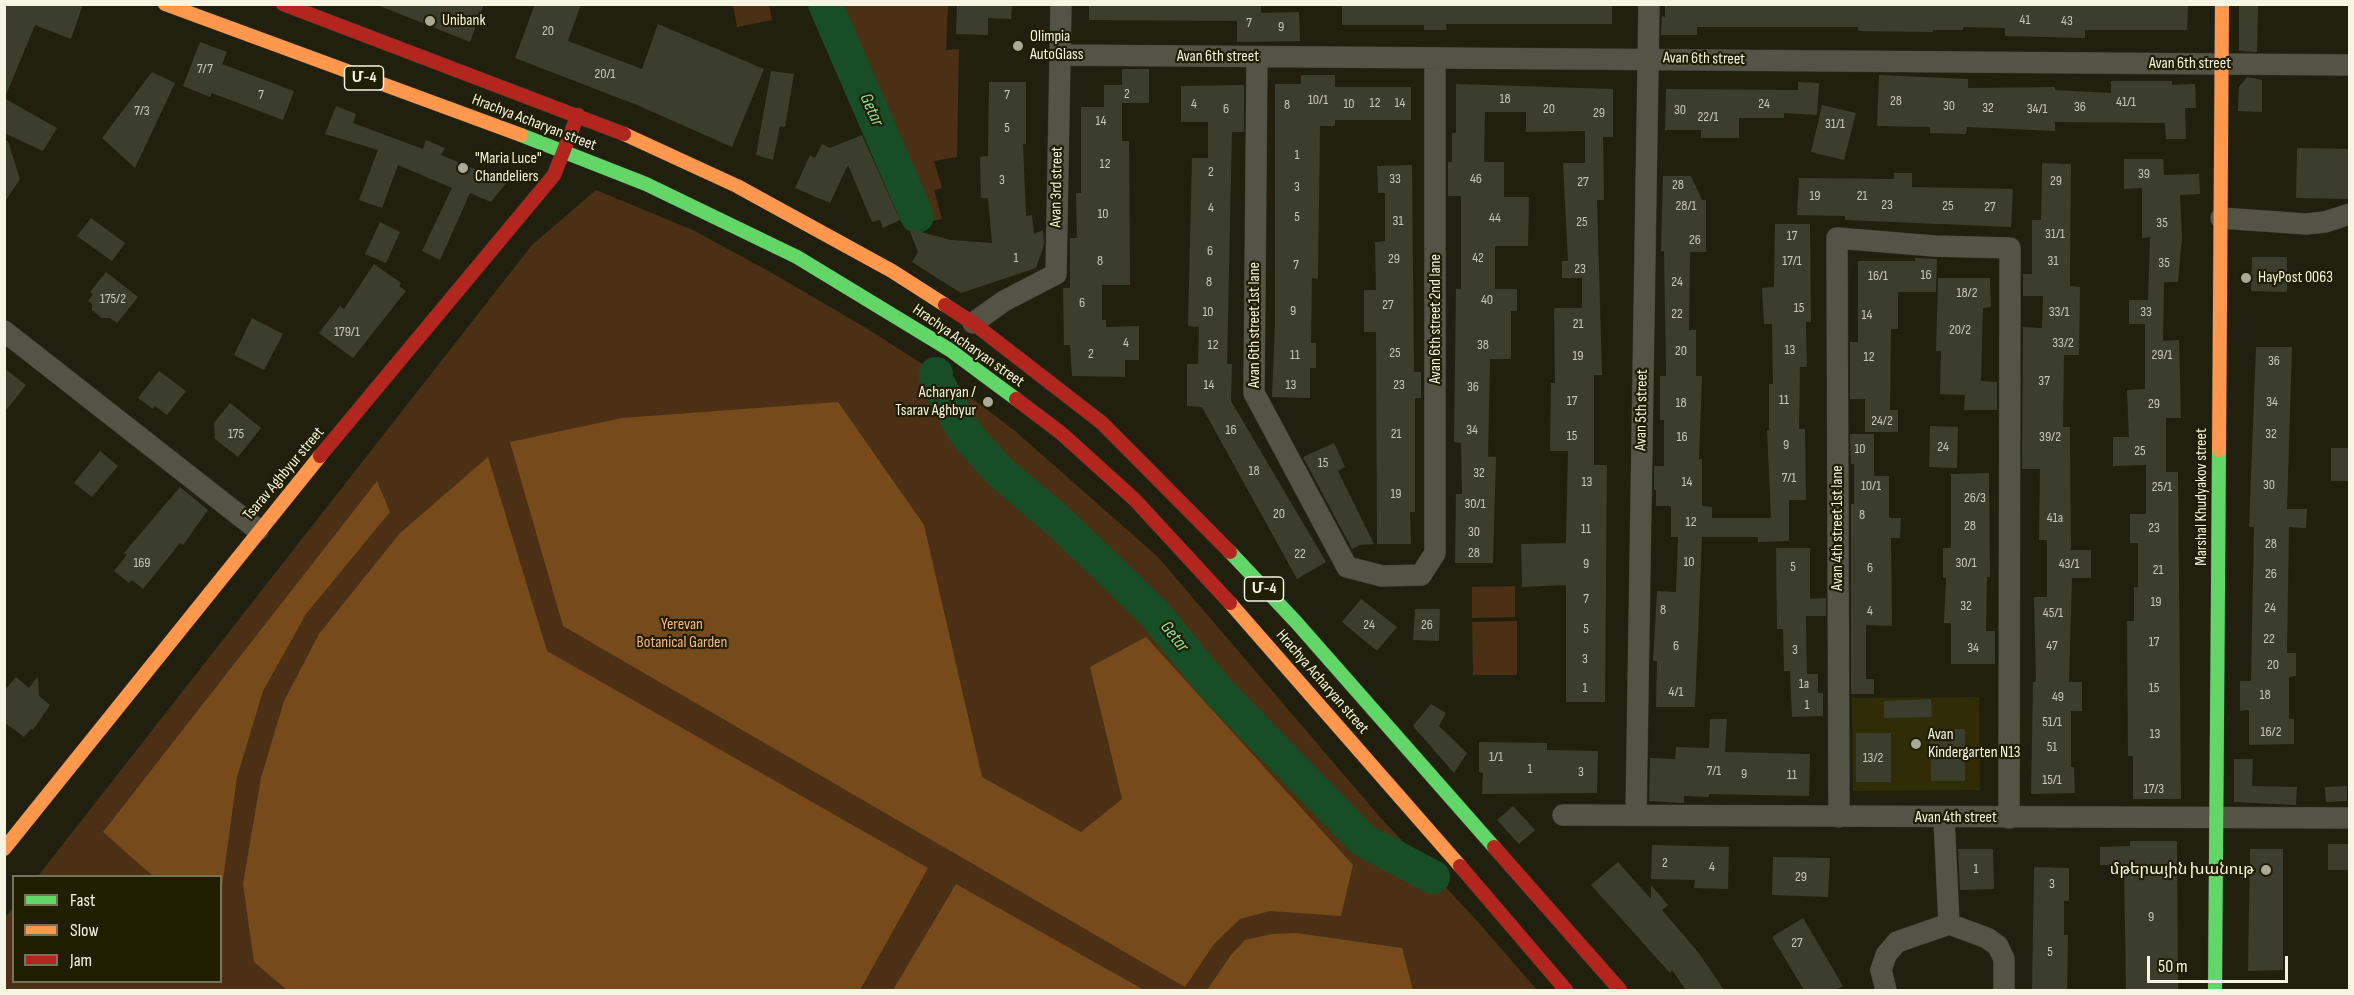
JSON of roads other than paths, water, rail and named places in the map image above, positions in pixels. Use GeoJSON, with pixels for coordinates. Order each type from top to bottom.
{"type":"FeatureCollection","features":[{"type":"Feature","properties":{"kind":"main road","name":"Hrachya Acharyan street"},"geometry":{"type":"LineString","coordinates":[[165,4],[564,151],[646,184],[807,263],[950,350],[1061,433],[1135,500],[1266,642],[1564,988]]}},
{"type":"Feature","properties":{"kind":"main road","name":"Hrachya Acharyan street"},"geometry":{"type":"LineString","coordinates":[[283,4],[654,146],[737,186],[892,270],[973,323],[1102,423],[1150,470],[1296,622],[1620,990]]}},
{"type":"Feature","properties":{"kind":"main road","name":"Marshal Khudyakov street"},"geometry":{"type":"LineString","coordinates":[[2215,990],[2222,4]]}},
{"type":"Feature","properties":{"kind":"main road","name":"Tsarav Aghbyur street"},"geometry":{"type":"LineString","coordinates":[[4,849],[258,530],[554,175],[578,115]]}},
{"type":"Feature","properties":{"kind":"street","name":"Avan 3rd street"},"geometry":{"type":"LineString","coordinates":[[973,323],[1004,301],[1056,274],[1060,4]]}},
{"type":"Feature","properties":{"kind":"street","name":"Avan 5th street"},"geometry":{"type":"LineString","coordinates":[[1636,815],[1648,4]]}},
{"type":"Feature","properties":{"kind":"street","name":"Avan 6th street"},"geometry":{"type":"LineString","coordinates":[[1059,55],[2349,65]]}},
{"type":"Feature","properties":{"kind":"street","name":"Avan 6th street 1st lane"},"geometry":{"type":"LineString","coordinates":[[1257,57],[1254,393],[1347,567],[1382,576],[1421,575]]}},
{"type":"Feature","properties":{"kind":"street","name":"Avan 6th street 2nd lane"},"geometry":{"type":"LineString","coordinates":[[1421,575],[1435,553],[1435,59]]}},
{"type":"Feature","properties":{"kind":"street"},"geometry":{"type":"LineString","coordinates":[[2221,218],[2307,224],[2325,222],[2349,214]]}},
{"type":"Feature","properties":{"kind":"street","name":"Avan 4th street 1st lane"},"geometry":{"type":"LineString","coordinates":[[1839,817],[1837,238],[1934,246],[2010,248],[2009,818]]}},
{"type":"Feature","properties":{"kind":"street"},"geometry":{"type":"LineString","coordinates":[[4,331],[258,530]]}},
{"type":"Feature","properties":{"kind":"street","name":"Avan 4th street"},"geometry":{"type":"LineString","coordinates":[[1563,815],[2349,818]]}},
{"type":"Feature","properties":{"kind":"street"},"geometry":{"type":"LineString","coordinates":[[1944,818],[1949,924]]}},
{"type":"Feature","properties":{"kind":"street"},"geometry":{"type":"LineString","coordinates":[[1886,990],[1881,970],[1886,955],[1897,942],[1949,924],[1987,938],[1998,946],[2004,959],[2004,990]]}},
{"type":"Feature","properties":{"kind":"waterway","name":"Getar"},"geometry":{"type":"LineString","coordinates":[[825,4],[917,216]]}},
{"type":"Feature","properties":{"kind":"waterway","name":"Getar"},"geometry":{"type":"LineString","coordinates":[[936,374],[936,380],[966,434],[999,471],[1056,519],[1153,612],[1218,691],[1363,840],[1433,877]]}},
{"type":"Feature","properties":{"kind":"place","name":"Unibank"},"geometry":{"type":"Point","coordinates":[430,21]}},
{"type":"Feature","properties":{"kind":"place","name":"Olimpia AutoGlass"},"geometry":{"type":"Point","coordinates":[1018,46]}},
{"type":"Feature","properties":{"kind":"place","name":"\"Maria Luce\" Chandeliers"},"geometry":{"type":"Point","coordinates":[463,168]}},
{"type":"Feature","properties":{"kind":"place","name":"HayPost 0063"},"geometry":{"type":"Point","coordinates":[2246,278]}},
{"type":"Feature","properties":{"kind":"place","name":"Acharyan / Tsarav Aghbyur"},"geometry":{"type":"Point","coordinates":[988,402]}},
{"type":"Feature","properties":{"kind":"place","name":"Avan Kindergarten N13"},"geometry":{"type":"Point","coordinates":[1916,744]}},
{"type":"Feature","properties":{"kind":"place","name":"մթերային խանութ"},"geometry":{"type":"Point","coordinates":[2266,870]}},
{"type":"Feature","properties":{"kind":"park label","name":"Yerevan Botanical Garden"},"geometry":{"type":"Point","coordinates":[682,634]}}]}
